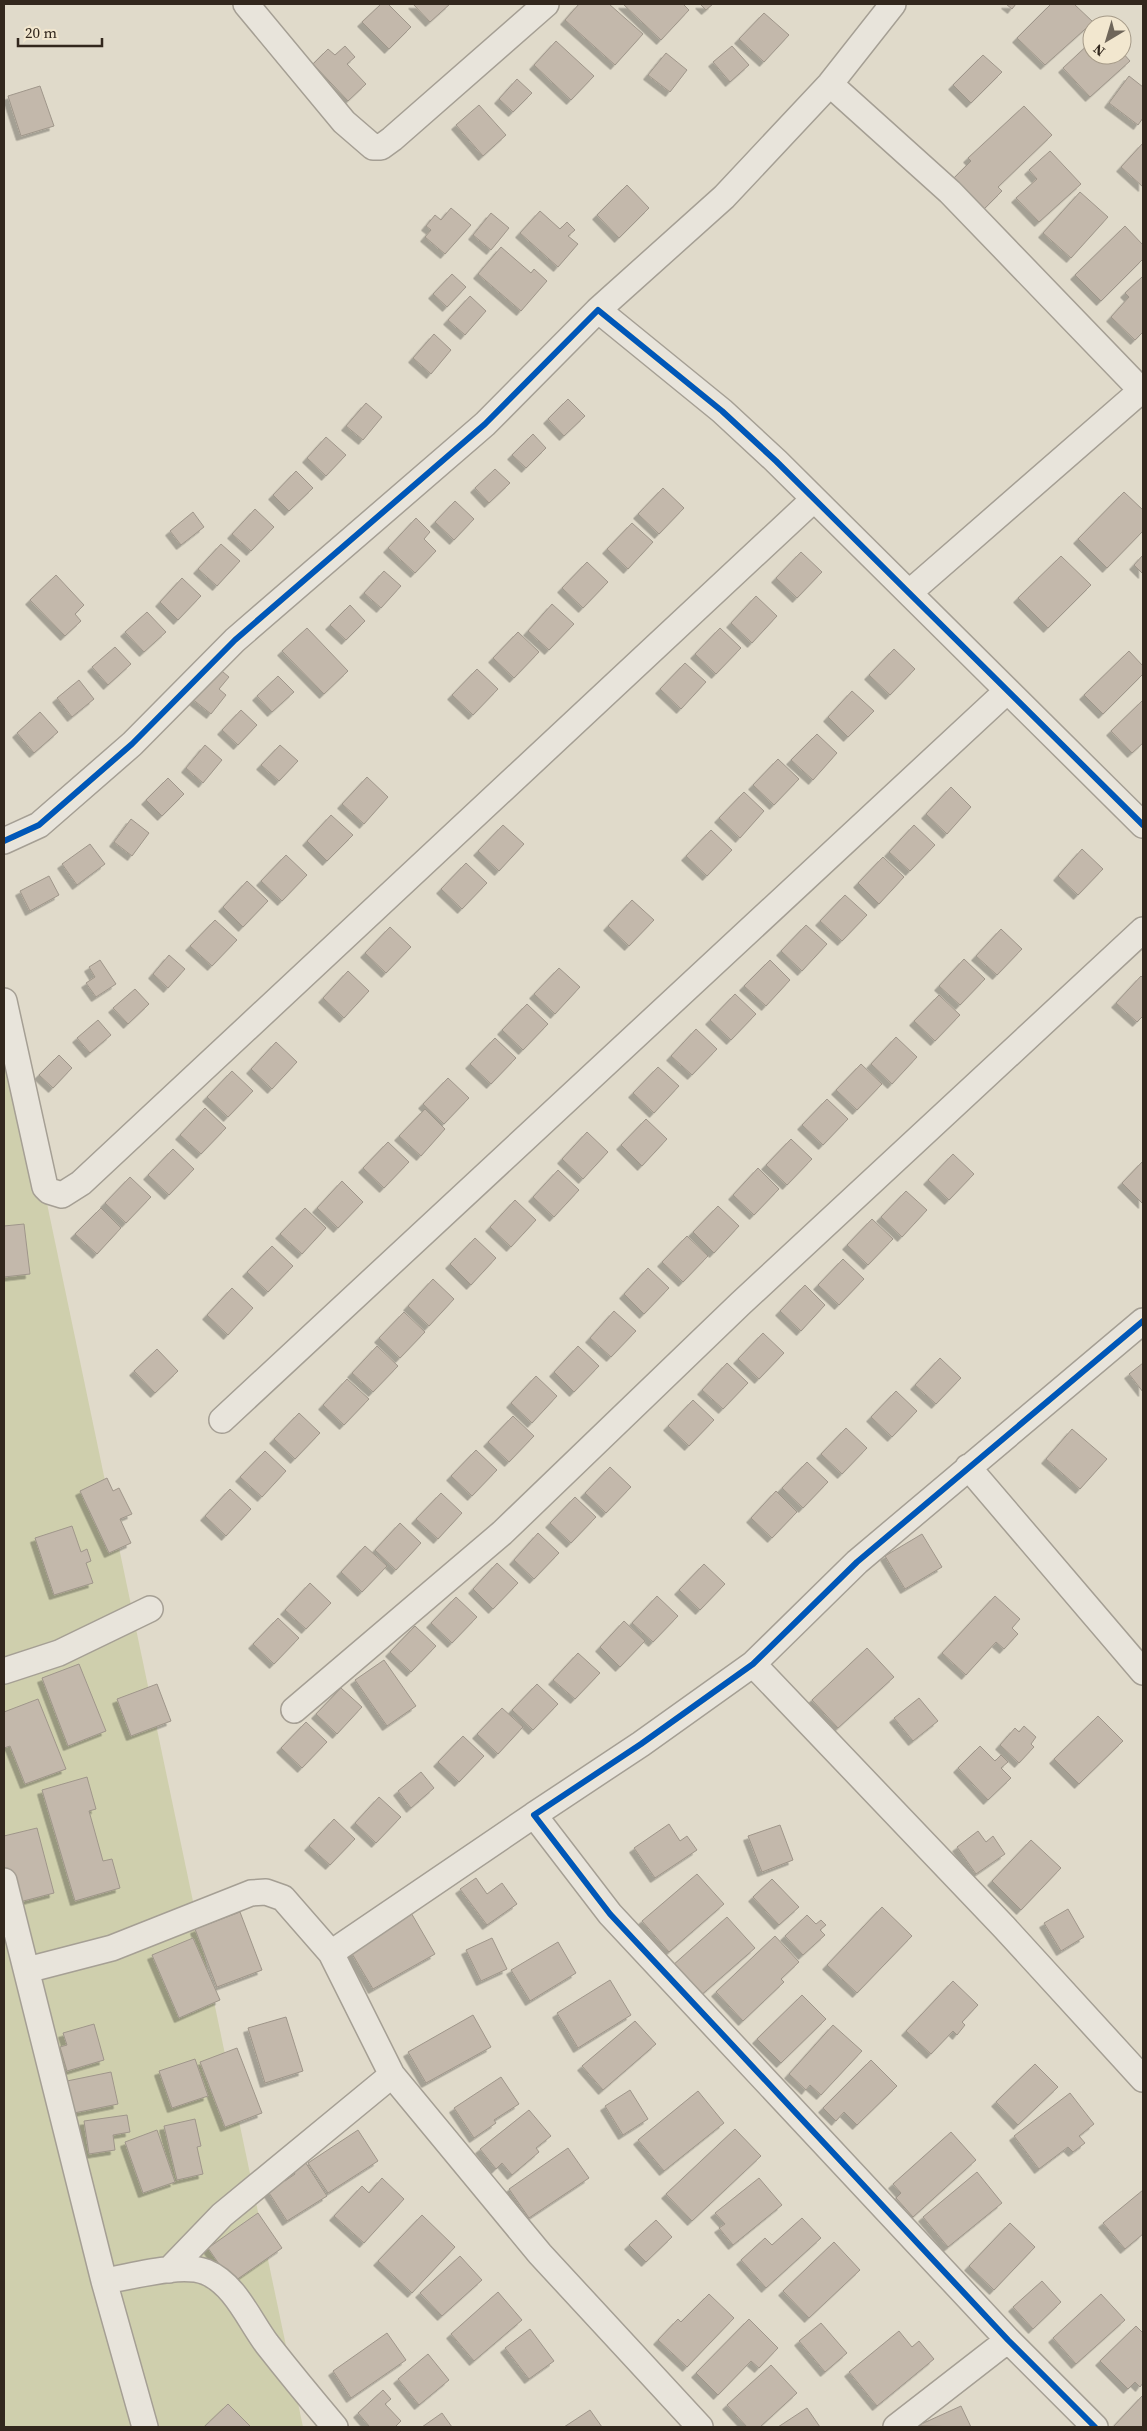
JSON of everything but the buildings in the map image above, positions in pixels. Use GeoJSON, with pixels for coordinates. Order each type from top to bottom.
{"type":"FeatureCollection","features":[{"type":"Feature","properties":{"kind":"street"},"geometry":{"type":"LineString","coordinates":[[246,4],[344,122],[373,147],[381,147],[475,68],[546,4]]}},
{"type":"Feature","properties":{"kind":"street"},"geometry":{"type":"LineString","coordinates":[[4,841],[39,825],[132,744],[235,640],[485,424],[598,310],[724,197],[830,84],[893,4]]}},
{"type":"Feature","properties":{"kind":"street"},"geometry":{"type":"LineString","coordinates":[[830,84],[950,192],[1143,390],[910,592]]}},
{"type":"Feature","properties":{"kind":"street"},"geometry":{"type":"LineString","coordinates":[[598,310],[722,411],[776,461],[813,500],[910,592],[1143,825]]}},
{"type":"Feature","properties":{"kind":"street"},"geometry":{"type":"LineString","coordinates":[[4,1001],[45,1187],[49,1191],[62,1195],[81,1183],[813,500]]}},
{"type":"Feature","properties":{"kind":"street"},"geometry":{"type":"LineString","coordinates":[[222,1420],[1007,691]]}},
{"type":"Feature","properties":{"kind":"street"},"geometry":{"type":"LineString","coordinates":[[294,1710],[502,1533],[740,1304],[1143,930]]}},
{"type":"Feature","properties":{"kind":"street"},"geometry":{"type":"LineString","coordinates":[[331,1953],[534,1814],[641,1744],[753,1664],[857,1562],[1143,1321]]}},
{"type":"Feature","properties":{"kind":"street"},"geometry":{"type":"LineString","coordinates":[[968,1467],[1143,1672]]}},
{"type":"Feature","properties":{"kind":"street"},"geometry":{"type":"LineString","coordinates":[[4,1671],[59,1652],[150,1609]]}},
{"type":"Feature","properties":{"kind":"street"},"geometry":{"type":"LineString","coordinates":[[753,1664],[1004,1928],[1143,2079]]}},
{"type":"Feature","properties":{"kind":"street"},"geometry":{"type":"LineString","coordinates":[[534,1814],[610,1914],[1008,2340],[1095,2427]]}},
{"type":"Feature","properties":{"kind":"street"},"geometry":{"type":"LineString","coordinates":[[4,1881],[104,2281],[144,2427]]}},
{"type":"Feature","properties":{"kind":"street"},"geometry":{"type":"LineString","coordinates":[[27,1970],[112,1948],[250,1892],[266,1892],[283,1898],[331,1953],[392,2074],[540,2254],[700,2427]]}},
{"type":"Feature","properties":{"kind":"street"},"geometry":{"type":"LineString","coordinates":[[169,2270],[222,2215],[392,2074]]}},
{"type":"Feature","properties":{"kind":"street"},"geometry":{"type":"LineString","coordinates":[[104,2281],[169,2270],[205,2271],[217,2278],[234,2295],[267,2343],[335,2427]]}},
{"type":"Feature","properties":{"kind":"street"},"geometry":{"type":"LineString","coordinates":[[896,2427],[1008,2340]]}},
{"type":"Feature","properties":{"kind":"green space"},"geometry":{"type":"Polygon","coordinates":[[[4,998],[303,2427],[4,2427],[4,998]]]}},
{"type":"Feature","properties":{"kind":"cycle path"},"geometry":{"type":"LineString","coordinates":[[4,841],[39,825],[132,744],[235,640],[485,424],[598,310],[722,411],[776,461],[1143,825]]}},
{"type":"Feature","properties":{"kind":"cycle path"},"geometry":{"type":"LineString","coordinates":[[1095,2427],[1008,2340],[610,1914],[534,1815],[641,1744],[753,1664],[857,1562],[1143,1321]]}}]}
